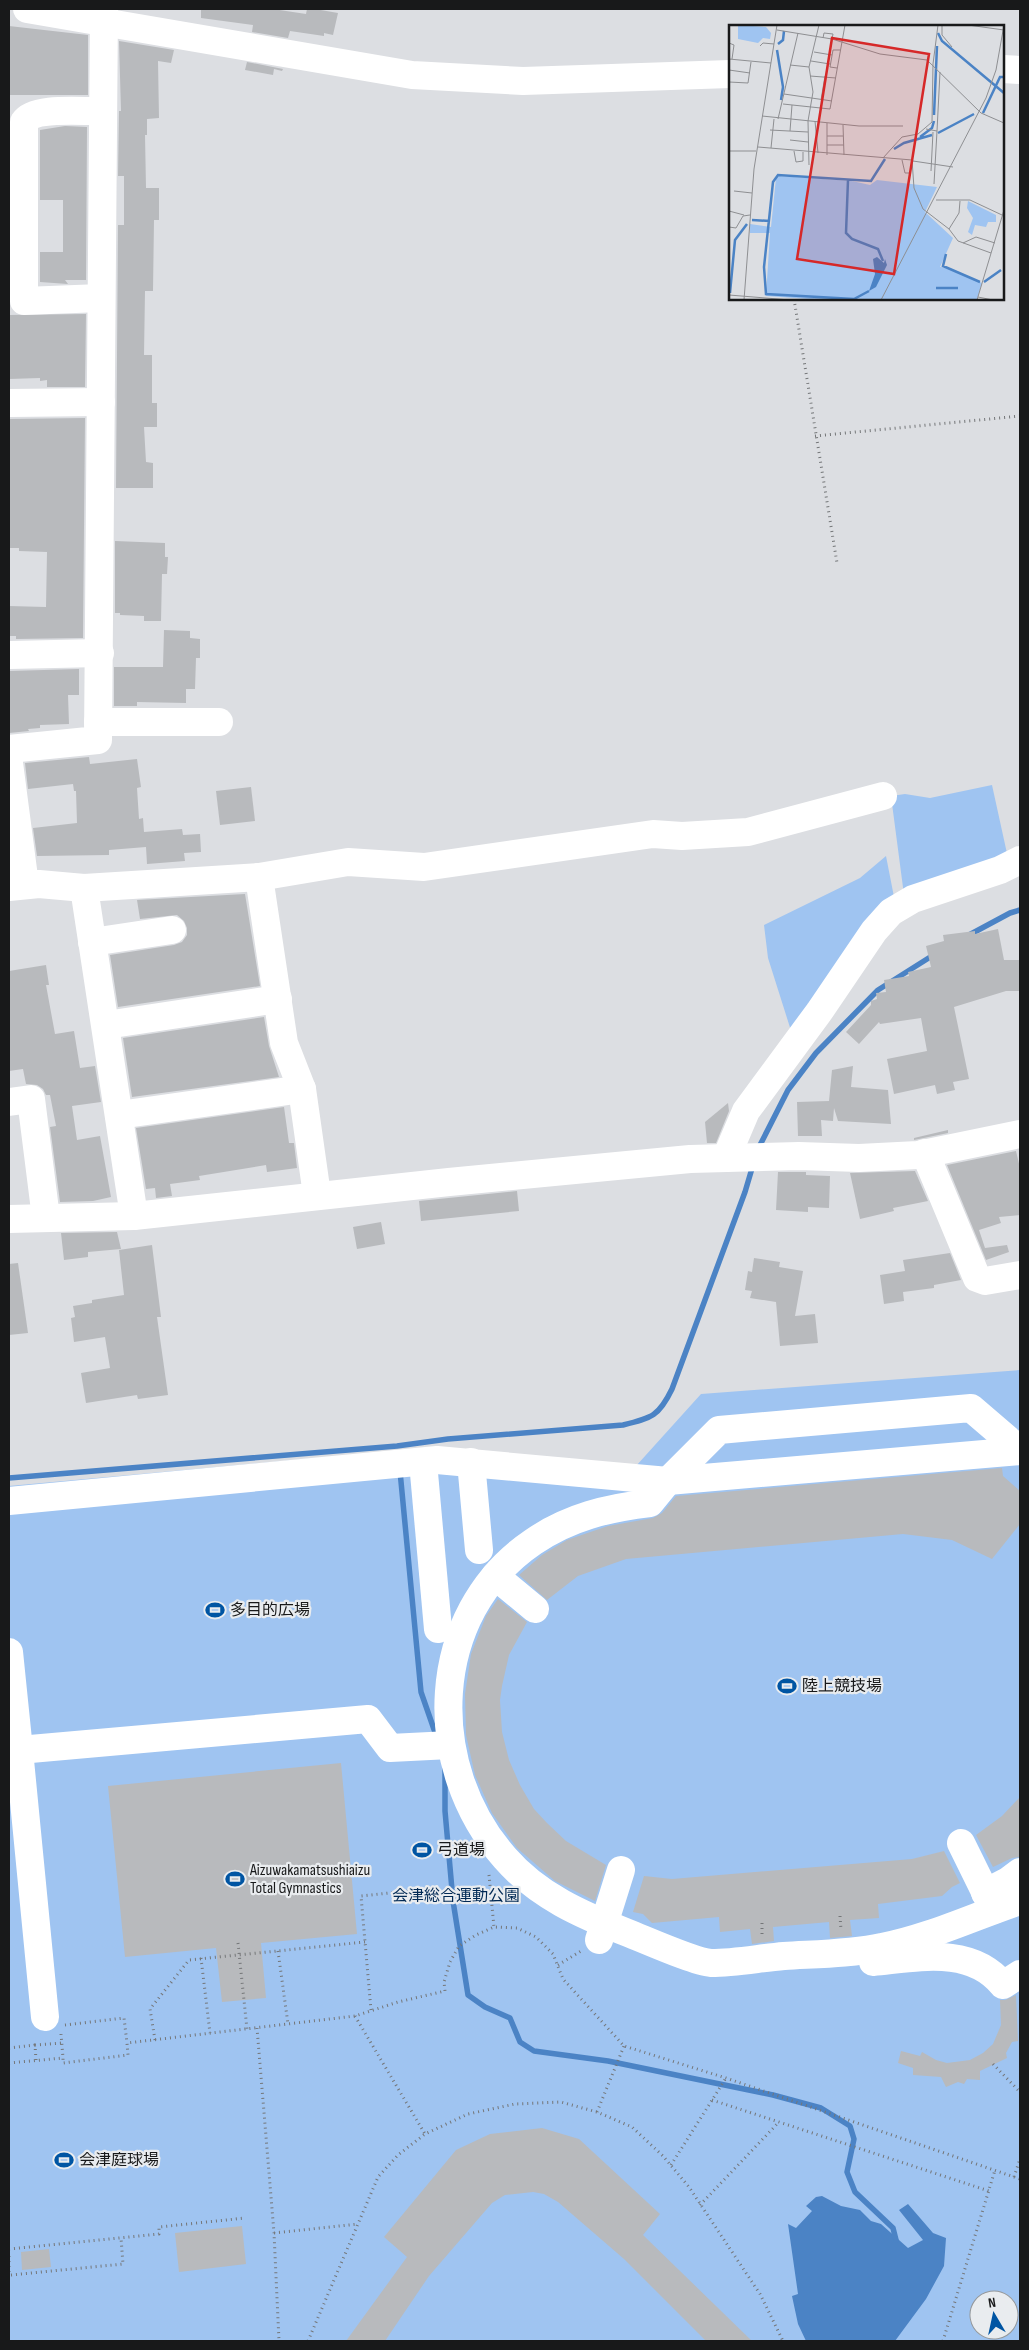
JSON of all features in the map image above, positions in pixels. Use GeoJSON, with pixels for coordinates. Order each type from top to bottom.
{"type":"FeatureCollection","features":[{"type":"Feature","properties":{"kind":"street"},"geometry":{"type":"LineString","coordinates":[[27,9],[103,16],[412,76],[523,81],[729,74]]}},
{"type":"Feature","properties":{"kind":"street"},"geometry":{"type":"LineString","coordinates":[[9,749],[98,740],[103,16]]}},
{"type":"Feature","properties":{"kind":"street"},"geometry":{"type":"LineString","coordinates":[[1004,68],[1020,70]]}},
{"type":"Feature","properties":{"kind":"street"},"geometry":{"type":"LineString","coordinates":[[102,112],[38,112],[28,116],[24,122],[16,172],[16,272],[24,300],[102,298]]}},
{"type":"Feature","properties":{"kind":"street"},"geometry":{"type":"LineString","coordinates":[[9,403],[101,402]]}},
{"type":"Feature","properties":{"kind":"street"},"geometry":{"type":"LineString","coordinates":[[9,655],[100,653]]}},
{"type":"Feature","properties":{"kind":"street"},"geometry":{"type":"LineString","coordinates":[[98,722],[219,722]]}},
{"type":"Feature","properties":{"kind":"street"},"geometry":{"type":"LineString","coordinates":[[9,763],[17,886],[39,884],[84,888],[259,877],[348,862],[424,867],[653,834],[701,835],[748,832],[883,796]]}},
{"type":"Feature","properties":{"kind":"street"},"geometry":{"type":"LineString","coordinates":[[726,1158],[746,1111],[819,1012],[874,931],[891,912],[913,899],[1000,870],[1020,860]]}},
{"type":"Feature","properties":{"kind":"street"},"geometry":{"type":"LineString","coordinates":[[259,877],[284,1042],[302,1089],[317,1195]]}},
{"type":"Feature","properties":{"kind":"street"},"geometry":{"type":"LineString","coordinates":[[84,888],[134,1216]]}},
{"type":"Feature","properties":{"kind":"street"},"geometry":{"type":"LineString","coordinates":[[92,942],[172,930]]}},
{"type":"Feature","properties":{"kind":"street"},"geometry":{"type":"LineString","coordinates":[[106,1025],[278,999]]}},
{"type":"Feature","properties":{"kind":"street"},"geometry":{"type":"LineString","coordinates":[[119,1115],[302,1089]]}},
{"type":"Feature","properties":{"kind":"street"},"geometry":{"type":"LineString","coordinates":[[9,1102],[31,1099],[46,1218]]}},
{"type":"Feature","properties":{"kind":"street"},"geometry":{"type":"LineString","coordinates":[[9,1220],[134,1216],[317,1195],[690,1159],[799,1156],[859,1158],[924,1154],[1020,1134]]}},
{"type":"Feature","properties":{"kind":"street"},"geometry":{"type":"LineString","coordinates":[[924,1154],[977,1278],[985,1281],[1020,1275]]}},
{"type":"Feature","properties":{"kind":"street"},"geometry":{"type":"LineString","coordinates":[[1020,1451],[971,1408],[719,1430],[668,1481],[650,1503],[615,1507],[594,1512],[550,1531],[515,1555],[481,1594],[456,1649],[450,1674],[448,1696],[450,1745],[455,1768],[466,1798],[481,1827],[505,1858],[545,1893],[602,1932],[709,1963],[763,1953],[842,1947],[882,1948],[989,1901],[1008,1881],[1020,1872]]}},
{"type":"Feature","properties":{"kind":"street"},"geometry":{"type":"LineString","coordinates":[[9,1500],[437,1460],[668,1481],[1020,1451]]}},
{"type":"Feature","properties":{"kind":"street"},"geometry":{"type":"LineString","coordinates":[[423,1462],[438,1629]]}},
{"type":"Feature","properties":{"kind":"street"},"geometry":{"type":"LineString","coordinates":[[471,1462],[479,1550]]}},
{"type":"Feature","properties":{"kind":"street"},"geometry":{"type":"LineString","coordinates":[[495,1576],[535,1610]]}},
{"type":"Feature","properties":{"kind":"street"},"geometry":{"type":"LineString","coordinates":[[9,1652],[45,2017]]}},
{"type":"Feature","properties":{"kind":"street"},"geometry":{"type":"LineString","coordinates":[[19,1750],[368,1719],[390,1748],[450,1745]]}},
{"type":"Feature","properties":{"kind":"street"},"geometry":{"type":"LineString","coordinates":[[960,1844],[989,1901]]}},
{"type":"Feature","properties":{"kind":"street"},"geometry":{"type":"LineString","coordinates":[[602,1932],[621,1870]]}},
{"type":"Feature","properties":{"kind":"street"},"geometry":{"type":"LineString","coordinates":[[989,1901],[1020,1901]]}},
{"type":"Feature","properties":{"kind":"street"},"geometry":{"type":"LineString","coordinates":[[842,1947],[844,1962],[863,1966],[874,1962],[939,1956],[955,1957],[979,1966],[998,1978],[1003,1984],[1020,1974]]}},
{"type":"Feature","properties":{"kind":"path"},"geometry":{"type":"LineString","coordinates":[[794,300],[837,563]]}},
{"type":"Feature","properties":{"kind":"path"},"geometry":{"type":"LineString","coordinates":[[815,436],[1020,416]]}},
{"type":"Feature","properties":{"kind":"path"},"geometry":{"type":"LineString","coordinates":[[489,1870],[494,1927]]}},
{"type":"Feature","properties":{"kind":"path"},"geometry":{"type":"LineString","coordinates":[[371,2010],[361,1896],[428,1889]]}},
{"type":"Feature","properties":{"kind":"path"},"geometry":{"type":"LineString","coordinates":[[127,2043],[354,2016],[398,2002],[446,1991],[444,1982],[450,1962],[460,1946],[476,1935],[494,1927],[518,1928],[536,1937],[553,1954],[563,1979],[624,2046],[726,2078],[1020,2179]]}},
{"type":"Feature","properties":{"kind":"path"},"geometry":{"type":"LineString","coordinates":[[155,2040],[150,2009],[188,1960],[365,1942]]}},
{"type":"Feature","properties":{"kind":"path"},"geometry":{"type":"LineString","coordinates":[[238,1943],[247,2029]]}},
{"type":"Feature","properties":{"kind":"path"},"geometry":{"type":"LineString","coordinates":[[278,1950],[288,2024]]}},
{"type":"Feature","properties":{"kind":"path"},"geometry":{"type":"LineString","coordinates":[[201,1958],[210,2033]]}},
{"type":"Feature","properties":{"kind":"path"},"geometry":{"type":"LineString","coordinates":[[354,2016],[425,2134]]}},
{"type":"Feature","properties":{"kind":"path"},"geometry":{"type":"LineString","coordinates":[[124,2018],[127,2043],[128,2055],[63,2063],[60,2025],[124,2018]]}},
{"type":"Feature","properties":{"kind":"path"},"geometry":{"type":"LineString","coordinates":[[257,2028],[274,2233],[279,2341]]}},
{"type":"Feature","properties":{"kind":"path"},"geometry":{"type":"LineString","coordinates":[[9,2048],[62,2043]]}},
{"type":"Feature","properties":{"kind":"path"},"geometry":{"type":"LineString","coordinates":[[35,2045],[36,2060]]}},
{"type":"Feature","properties":{"kind":"path"},"geometry":{"type":"LineString","coordinates":[[596,2112],[624,2046]]}},
{"type":"Feature","properties":{"kind":"path"},"geometry":{"type":"LineString","coordinates":[[9,2063],[63,2058]]}},
{"type":"Feature","properties":{"kind":"path"},"geometry":{"type":"LineString","coordinates":[[993,2064],[1020,2092]]}},
{"type":"Feature","properties":{"kind":"path"},"geometry":{"type":"LineString","coordinates":[[671,2165],[726,2078]]}},
{"type":"Feature","properties":{"kind":"path"},"geometry":{"type":"LineString","coordinates":[[712,2100],[989,2191]]}},
{"type":"Feature","properties":{"kind":"path"},"geometry":{"type":"LineString","coordinates":[[308,2341],[378,2177],[398,2155],[425,2134],[468,2114],[515,2104],[561,2102],[596,2112],[632,2127],[671,2165],[689,2186],[760,2294],[783,2341]]}},
{"type":"Feature","properties":{"kind":"path"},"geometry":{"type":"LineString","coordinates":[[700,2205],[779,2122]]}},
{"type":"Feature","properties":{"kind":"path"},"geometry":{"type":"LineString","coordinates":[[1014,2177],[1020,2159]]}},
{"type":"Feature","properties":{"kind":"path"},"geometry":{"type":"LineString","coordinates":[[943,2341],[995,2170]]}},
{"type":"Feature","properties":{"kind":"path"},"geometry":{"type":"LineString","coordinates":[[9,2249],[159,2234],[159,2227],[245,2218]]}},
{"type":"Feature","properties":{"kind":"path"},"geometry":{"type":"LineString","coordinates":[[274,2233],[358,2224]]}},
{"type":"Feature","properties":{"kind":"path"},"geometry":{"type":"LineString","coordinates":[[9,2256],[10,2275],[123,2264],[120,2238]]}},
{"type":"Feature","properties":{"kind":"green space"},"geometry":{"type":"Polygon","coordinates":[[[992,785],[1008,858],[904,895],[891,796],[905,794],[930,798],[992,785]]]}},
{"type":"Feature","properties":{"kind":"green space"},"geometry":{"type":"Polygon","coordinates":[[[886,856],[895,902],[793,1037],[768,958],[764,925],[860,878],[886,856]]]}},
{"type":"Feature","properties":{"kind":"green space","name":"会津総合運動公園"},"geometry":{"type":"Polygon","coordinates":[[[1020,1370],[1020,2341],[9,2341],[9,1486],[437,1447],[636,1466],[701,1394],[1020,1370]]]}},
{"type":"Feature","properties":{"kind":"shaded area"},"geometry":{"type":"Polygon","coordinates":[[[822,2196],[841,2206],[860,2210],[871,2221],[881,2224],[908,2248],[923,2240],[899,2210],[908,2204],[933,2233],[946,2238],[944,2266],[926,2299],[895,2341],[806,2341],[798,2324],[792,2296],[798,2294],[788,2224],[796,2228],[812,2211],[806,2206],[816,2197],[822,2196]]]}},
{"type":"Feature","properties":{"kind":"building"},"geometry":{"type":"Polygon","coordinates":[[[201,9],[273,9],[306,14],[307,9],[315,9],[338,13],[333,35],[324,33],[324,36],[290,31],[288,38],[252,32],[253,25],[201,18],[201,9]]]}},
{"type":"Feature","properties":{"kind":"building"},"geometry":{"type":"Polygon","coordinates":[[[9,26],[88,35],[88,95],[9,95],[9,26]]]}},
{"type":"Feature","properties":{"kind":"building"},"geometry":{"type":"Polygon","coordinates":[[[119,41],[174,50],[171,63],[158,61],[159,118],[147,119],[147,135],[145,135],[146,188],[159,188],[159,220],[154,220],[153,291],[145,291],[144,355],[152,355],[152,403],[157,403],[157,427],[144,427],[146,462],[153,463],[153,488],[116,488],[118,225],[124,225],[124,176],[118,176],[119,111],[121,111],[119,41]]]}},
{"type":"Feature","properties":{"kind":"building"},"geometry":{"type":"Polygon","coordinates":[[[247,62],[283,69],[282,71],[274,69],[273,75],[245,70],[247,62]]]}},
{"type":"Feature","properties":{"kind":"building"},"geometry":{"type":"Polygon","coordinates":[[[65,126],[87,127],[86,280],[65,280],[68,284],[40,282],[40,252],[63,252],[63,200],[40,200],[40,130],[65,126]]]}},
{"type":"Feature","properties":{"kind":"building"},"geometry":{"type":"Polygon","coordinates":[[[86,314],[85,387],[47,387],[47,380],[40,381],[40,378],[9,379],[9,315],[86,314]]]}},
{"type":"Feature","properties":{"kind":"building"},"geometry":{"type":"Polygon","coordinates":[[[85,418],[83,638],[16,639],[16,636],[9,636],[9,606],[46,607],[47,552],[19,551],[19,548],[9,548],[9,419],[85,418]]]}},
{"type":"Feature","properties":{"kind":"building"},"geometry":{"type":"Polygon","coordinates":[[[115,541],[165,543],[165,557],[168,557],[167,574],[162,574],[161,621],[144,621],[144,616],[115,613],[115,541]]]}},
{"type":"Feature","properties":{"kind":"building"},"geometry":{"type":"Polygon","coordinates":[[[164,630],[190,631],[190,638],[200,639],[200,658],[196,658],[195,689],[186,689],[186,703],[137,702],[137,706],[114,706],[114,667],[163,667],[164,630]]]}},
{"type":"Feature","properties":{"kind":"building"},"geometry":{"type":"Polygon","coordinates":[[[79,669],[79,695],[68,695],[69,724],[40,725],[40,728],[28,729],[29,731],[9,733],[9,671],[79,669]]]}},
{"type":"Feature","properties":{"kind":"building"},"geometry":{"type":"Polygon","coordinates":[[[89,757],[90,764],[137,759],[141,787],[137,788],[139,819],[143,818],[144,832],[182,829],[183,835],[200,834],[201,852],[184,853],[185,861],[147,864],[146,847],[109,850],[109,855],[37,856],[33,828],[77,823],[76,791],[74,791],[73,784],[28,789],[25,763],[89,757]]]}},
{"type":"Feature","properties":{"kind":"building"},"geometry":{"type":"Polygon","coordinates":[[[251,787],[255,821],[220,825],[216,791],[251,787]]]}},
{"type":"Feature","properties":{"kind":"building"},"geometry":{"type":"Polygon","coordinates":[[[245,894],[260,986],[118,1007],[110,955],[174,945],[182,942],[187,935],[184,921],[177,915],[140,919],[137,900],[245,894]]]}},
{"type":"Feature","properties":{"kind":"building"},"geometry":{"type":"Polygon","coordinates":[[[998,929],[1004,960],[1020,960],[1020,991],[1006,991],[954,1007],[969,1079],[953,1082],[955,1090],[937,1094],[935,1085],[894,1094],[887,1059],[927,1051],[921,1018],[880,1024],[879,1022],[859,1044],[846,1032],[871,1005],[871,1001],[877,999],[876,993],[886,992],[884,980],[909,976],[908,972],[931,967],[926,946],[944,941],[943,935],[975,931],[975,934],[998,929]]]}},
{"type":"Feature","properties":{"kind":"building"},"geometry":{"type":"Polygon","coordinates":[[[46,965],[49,985],[46,985],[55,1034],[74,1031],[80,1068],[95,1066],[101,1102],[72,1106],[77,1140],[100,1136],[111,1197],[93,1201],[60,1202],[50,1127],[56,1126],[50,1095],[46,1095],[43,1089],[37,1085],[26,1084],[23,1069],[9,1071],[9,971],[46,965]]]}},
{"type":"Feature","properties":{"kind":"building"},"geometry":{"type":"Polygon","coordinates":[[[264,1017],[269,1046],[279,1077],[132,1097],[123,1038],[264,1017]]]}},
{"type":"Feature","properties":{"kind":"building"},"geometry":{"type":"Polygon","coordinates":[[[853,1066],[851,1087],[888,1090],[891,1124],[838,1121],[834,1108],[833,1121],[821,1120],[822,1136],[798,1136],[797,1102],[829,1101],[832,1070],[853,1066]]]}},
{"type":"Feature","properties":{"kind":"building"},"geometry":{"type":"Polygon","coordinates":[[[728,1103],[729,1111],[716,1143],[707,1143],[705,1122],[728,1103]]]}},
{"type":"Feature","properties":{"kind":"building"},"geometry":{"type":"Polygon","coordinates":[[[284,1107],[289,1143],[294,1143],[297,1168],[267,1172],[266,1165],[199,1176],[200,1180],[170,1184],[172,1196],[156,1198],[155,1188],[146,1189],[136,1128],[284,1107]]]}},
{"type":"Feature","properties":{"kind":"building"},"geometry":{"type":"Polygon","coordinates":[[[948,1130],[948,1133],[914,1140],[914,1138],[948,1130]]]}},
{"type":"Feature","properties":{"kind":"building"},"geometry":{"type":"Polygon","coordinates":[[[1016,1151],[1020,1168],[1020,1215],[999,1217],[1001,1223],[979,1230],[985,1248],[1007,1245],[1009,1252],[986,1260],[947,1165],[1016,1151]]]}},
{"type":"Feature","properties":{"kind":"building"},"geometry":{"type":"Polygon","coordinates":[[[915,1171],[928,1201],[893,1208],[894,1211],[860,1219],[850,1173],[915,1171]]]}},
{"type":"Feature","properties":{"kind":"building"},"geometry":{"type":"Polygon","coordinates":[[[778,1172],[806,1172],[806,1175],[830,1176],[829,1208],[808,1207],[808,1212],[776,1210],[778,1172]]]}},
{"type":"Feature","properties":{"kind":"building"},"geometry":{"type":"Polygon","coordinates":[[[517,1191],[519,1211],[421,1221],[419,1201],[517,1191]]]}},
{"type":"Feature","properties":{"kind":"building"},"geometry":{"type":"Polygon","coordinates":[[[381,1222],[385,1244],[357,1249],[353,1227],[381,1222]]]}},
{"type":"Feature","properties":{"kind":"building"},"geometry":{"type":"Polygon","coordinates":[[[117,1232],[121,1249],[88,1252],[88,1257],[64,1260],[61,1233],[117,1232]]]}},
{"type":"Feature","properties":{"kind":"building"},"geometry":{"type":"Polygon","coordinates":[[[152,1245],[161,1317],[157,1317],[168,1395],[138,1399],[137,1395],[86,1403],[81,1373],[110,1368],[105,1337],[74,1342],[71,1318],[75,1317],[73,1306],[92,1303],[92,1300],[124,1295],[119,1250],[152,1245]]]}},
{"type":"Feature","properties":{"kind":"building"},"geometry":{"type":"Polygon","coordinates":[[[950,1253],[961,1280],[934,1285],[934,1288],[903,1292],[904,1301],[884,1304],[880,1275],[905,1271],[903,1260],[950,1253]]]}},
{"type":"Feature","properties":{"kind":"building"},"geometry":{"type":"Polygon","coordinates":[[[754,1258],[780,1262],[779,1267],[803,1271],[795,1316],[815,1314],[818,1343],[780,1346],[776,1302],[750,1298],[752,1291],[745,1290],[748,1271],[752,1272],[754,1258]]]}},
{"type":"Feature","properties":{"kind":"building"},"geometry":{"type":"Polygon","coordinates":[[[18,1263],[28,1333],[9,1335],[9,1264],[18,1263]]]}},
{"type":"Feature","properties":{"kind":"building"},"geometry":{"type":"Polygon","coordinates":[[[1002,1468],[1003,1476],[1020,1491],[1020,1524],[992,1559],[952,1540],[903,1534],[626,1559],[578,1576],[547,1600],[519,1575],[542,1555],[567,1540],[608,1526],[653,1518],[662,1513],[676,1496],[1002,1468]]]}},
{"type":"Feature","properties":{"kind":"building"},"geometry":{"type":"Polygon","coordinates":[[[498,1599],[527,1622],[509,1655],[500,1700],[502,1732],[509,1760],[520,1785],[534,1809],[566,1841],[606,1865],[595,1901],[555,1881],[517,1848],[492,1813],[475,1775],[466,1735],[465,1694],[471,1654],[486,1616],[498,1599]]]}},
{"type":"Feature","properties":{"kind":"building","name":"Aizuwakamatsushiaizu Total Gymnastics"},"geometry":{"type":"Polygon","coordinates":[[[341,1763],[357,1934],[261,1943],[266,1998],[222,2002],[216,1948],[125,1957],[108,1786],[341,1763]]]}},
{"type":"Feature","properties":{"kind":"building"},"geometry":{"type":"Polygon","coordinates":[[[1020,1797],[1020,1857],[1012,1858],[993,1867],[976,1835],[1002,1816],[1020,1797]]]}},
{"type":"Feature","properties":{"kind":"building"},"geometry":{"type":"Polygon","coordinates":[[[944,1851],[960,1883],[942,1896],[878,1904],[879,1918],[850,1920],[852,1936],[830,1938],[829,1922],[773,1927],[774,1941],[752,1944],[750,1929],[720,1932],[719,1917],[652,1923],[643,1914],[633,1912],[644,1876],[672,1879],[912,1859],[944,1851]]]}},
{"type":"Feature","properties":{"kind":"building"},"geometry":{"type":"Polygon","coordinates":[[[1016,1995],[1018,2041],[1012,2042],[1006,2053],[1007,2058],[980,2071],[980,2080],[967,2079],[964,2084],[958,2082],[946,2087],[941,2077],[913,2075],[913,2068],[898,2063],[901,2051],[920,2056],[922,2052],[936,2060],[947,2063],[970,2060],[983,2053],[993,2044],[1001,2025],[1000,2000],[1016,1995]]]}},
{"type":"Feature","properties":{"kind":"building"},"geometry":{"type":"Polygon","coordinates":[[[542,2128],[579,2139],[660,2214],[643,2235],[752,2341],[706,2341],[624,2259],[558,2202],[544,2194],[533,2192],[505,2195],[492,2203],[429,2276],[385,2341],[346,2341],[407,2257],[384,2237],[456,2150],[490,2134],[542,2128]]]}},
{"type":"Feature","properties":{"kind":"building"},"geometry":{"type":"Polygon","coordinates":[[[242,2226],[246,2264],[179,2272],[175,2233],[242,2226]]]}},
{"type":"Feature","properties":{"kind":"building"},"geometry":{"type":"Polygon","coordinates":[[[49,2249],[51,2267],[22,2270],[21,2252],[49,2249]]]}},
{"type":"Feature","properties":{"kind":"waterway"},"geometry":{"type":"LineString","coordinates":[[969,935],[1010,913],[1020,910]]}},
{"type":"Feature","properties":{"kind":"waterway"},"geometry":{"type":"LineString","coordinates":[[758,1149],[788,1090],[816,1053],[878,990],[935,954]]}},
{"type":"Feature","properties":{"kind":"waterway"},"geometry":{"type":"LineString","coordinates":[[9,1478],[623,1425],[648,1418],[654,1415],[663,1405],[672,1389],[745,1192],[753,1165]]}},
{"type":"Feature","properties":{"kind":"waterway"},"geometry":{"type":"LineString","coordinates":[[400,1471],[421,1692],[437,1738]]}},
{"type":"Feature","properties":{"kind":"waterway"},"geometry":{"type":"LineString","coordinates":[[445,1768],[445,1811],[453,1901],[468,1995],[485,2007],[510,2018],[520,2042],[534,2051],[608,2061],[773,2095],[821,2108],[850,2126],[854,2139],[847,2172],[855,2192],[893,2228],[896,2240]]}},
{"type":"Feature","properties":{"kind":"place","name":"多目的広場"},"geometry":{"type":"Point","coordinates":[215,1610]}},
{"type":"Feature","properties":{"kind":"place","name":"陸上競技場"},"geometry":{"type":"Point","coordinates":[787,1686]}},
{"type":"Feature","properties":{"kind":"place","name":"弓道場"},"geometry":{"type":"Point","coordinates":[422,1850]}},
{"type":"Feature","properties":{"kind":"place","name":"Aizuwakamatsushiaizu Total Gymnastics"},"geometry":{"type":"Point","coordinates":[235,1879]}},
{"type":"Feature","properties":{"kind":"place","name":"会津庭球場"},"geometry":{"type":"Point","coordinates":[64,2160]}}]}
